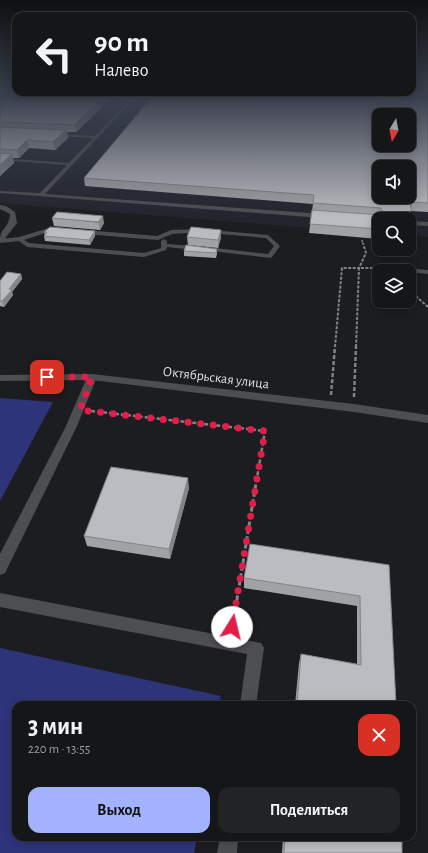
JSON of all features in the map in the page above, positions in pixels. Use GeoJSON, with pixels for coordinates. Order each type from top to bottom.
{"type":"FeatureCollection","features":[{"type":"Feature","properties":{"kind":"street"},"geometry":{"type":"LineString","coordinates":[[0,207],[13,213],[13,223],[0,240]]}},
{"type":"Feature","properties":{"kind":"street"},"geometry":{"type":"LineString","coordinates":[[0,569],[11,544],[80,410],[92,377]]}},
{"type":"Feature","properties":{"kind":"street","name":"Октябрьская улица"},"geometry":{"type":"LineString","coordinates":[[0,378],[92,377],[331,405],[428,419]]}},
{"type":"Feature","properties":{"kind":"street"},"geometry":{"type":"LineString","coordinates":[[0,600],[256,648],[249,701]]}},
{"type":"Feature","properties":{"kind":"street"},"geometry":{"type":"LineString","coordinates":[[227,853],[228,841]]}},
{"type":"Feature","properties":{"kind":"lane"},"geometry":{"type":"LineString","coordinates":[[92,137],[96,137]]}},
{"type":"Feature","properties":{"kind":"lane"},"geometry":{"type":"LineString","coordinates":[[41,195],[96,137]]}},
{"type":"Feature","properties":{"kind":"lane"},"geometry":{"type":"LineString","coordinates":[[0,159],[70,164]]}},
{"type":"Feature","properties":{"kind":"lane"},"geometry":{"type":"LineString","coordinates":[[0,192],[325,216]]}},
{"type":"Feature","properties":{"kind":"lane"},"geometry":{"type":"LineString","coordinates":[[416,223],[428,224]]}},
{"type":"Feature","properties":{"kind":"lane"},"geometry":{"type":"LineString","coordinates":[[0,240],[20,239],[51,228],[66,230]]}},
{"type":"Feature","properties":{"kind":"lane"},"geometry":{"type":"LineString","coordinates":[[81,231],[158,238],[165,242],[165,245]]}},
{"type":"Feature","properties":{"kind":"lane"},"geometry":{"type":"LineString","coordinates":[[158,238],[170,232],[195,231],[268,237],[277,246],[270,256],[165,245]]}},
{"type":"Feature","properties":{"kind":"lane"},"geometry":{"type":"LineString","coordinates":[[20,239],[27,245],[144,255],[164,249],[165,245]]}},
{"type":"Feature","properties":{"kind":"lane"},"geometry":{"type":"LineString","coordinates":[[416,271],[428,272]]}},
{"type":"Feature","properties":{"kind":"path"},"geometry":{"type":"LineString","coordinates":[[354,408],[359,268],[366,253],[362,240]]}},
{"type":"Feature","properties":{"kind":"path"},"geometry":{"type":"LineString","coordinates":[[331,405],[342,268],[372,268]]}},
{"type":"Feature","properties":{"kind":"path"},"geometry":{"type":"LineString","coordinates":[[416,296],[428,307]]}},
{"type":"Feature","properties":{"kind":"path"},"geometry":{"type":"LineString","coordinates":[[80,410],[265,431],[237,644]]}},
{"type":"Feature","properties":{"kind":"shaded area"},"geometry":{"type":"Polygon","coordinates":[[[0,137],[372,137],[372,152],[416,152],[416,137],[428,137],[428,237],[416,236],[416,212],[372,212],[372,220],[310,228],[0,203],[0,137]]]}},
{"type":"Feature","properties":{"kind":"shaded area"},"geometry":{"type":"Polygon","coordinates":[[[0,398],[53,402],[0,501],[0,398]]]}},
{"type":"Feature","properties":{"kind":"shaded area"},"geometry":{"type":"Polygon","coordinates":[[[0,648],[221,696],[220,701],[12,701],[12,841],[196,841],[194,853],[0,853],[0,648]]]}},
{"type":"Feature","properties":{"kind":"building"},"geometry":{"type":"Polygon","coordinates":[[[0,137],[59,137],[53,142],[27,140],[17,150],[0,149],[0,137]]]}},
{"type":"Feature","properties":{"kind":"building"},"geometry":{"type":"Polygon","coordinates":[[[119,137],[372,137],[372,152],[416,152],[416,137],[428,137],[428,203],[416,202],[416,160],[372,160],[372,204],[410,204],[411,212],[382,212],[381,208],[313,203],[314,195],[84,178],[119,137]]]}},
{"type":"Feature","properties":{"kind":"building"},"geometry":{"type":"Polygon","coordinates":[[[0,153],[12,154],[0,165],[0,153]]]}},
{"type":"Feature","properties":{"kind":"building"},"geometry":{"type":"Polygon","coordinates":[[[312,210],[372,214],[372,228],[310,224],[312,210]]]}},
{"type":"Feature","properties":{"kind":"building"},"geometry":{"type":"Polygon","coordinates":[[[57,212],[103,216],[98,222],[52,218],[57,212]]]}},
{"type":"Feature","properties":{"kind":"building"},"geometry":{"type":"Polygon","coordinates":[[[50,227],[95,231],[89,240],[44,236],[47,232],[44,232],[50,227]]]}},
{"type":"Feature","properties":{"kind":"building"},"geometry":{"type":"Polygon","coordinates":[[[191,227],[221,230],[218,240],[187,237],[191,227]]]}},
{"type":"Feature","properties":{"kind":"building"},"geometry":{"type":"Polygon","coordinates":[[[186,245],[217,249],[216,253],[184,251],[186,245]]]}},
{"type":"Feature","properties":{"kind":"building"},"geometry":{"type":"Polygon","coordinates":[[[7,272],[21,274],[9,289],[12,290],[2,301],[0,301],[0,281],[7,272]]]}},
{"type":"Feature","properties":{"kind":"building"},"geometry":{"type":"Polygon","coordinates":[[[111,467],[188,478],[169,549],[84,536],[111,467]]]}},
{"type":"Feature","properties":{"kind":"building"},"geometry":{"type":"Polygon","coordinates":[[[250,544],[389,565],[396,701],[297,701],[301,654],[361,665],[360,596],[244,578],[250,544]]]}},
{"type":"Feature","properties":{"kind":"building"},"geometry":{"type":"Polygon","coordinates":[[[285,841],[402,841],[402,853],[284,853],[285,841]]]}},
{"type":"Feature","properties":{"kind":"route"},"geometry":{"type":"LineString","coordinates":[[47,377],[92,377],[80,410],[265,431],[232,627]]}}]}
